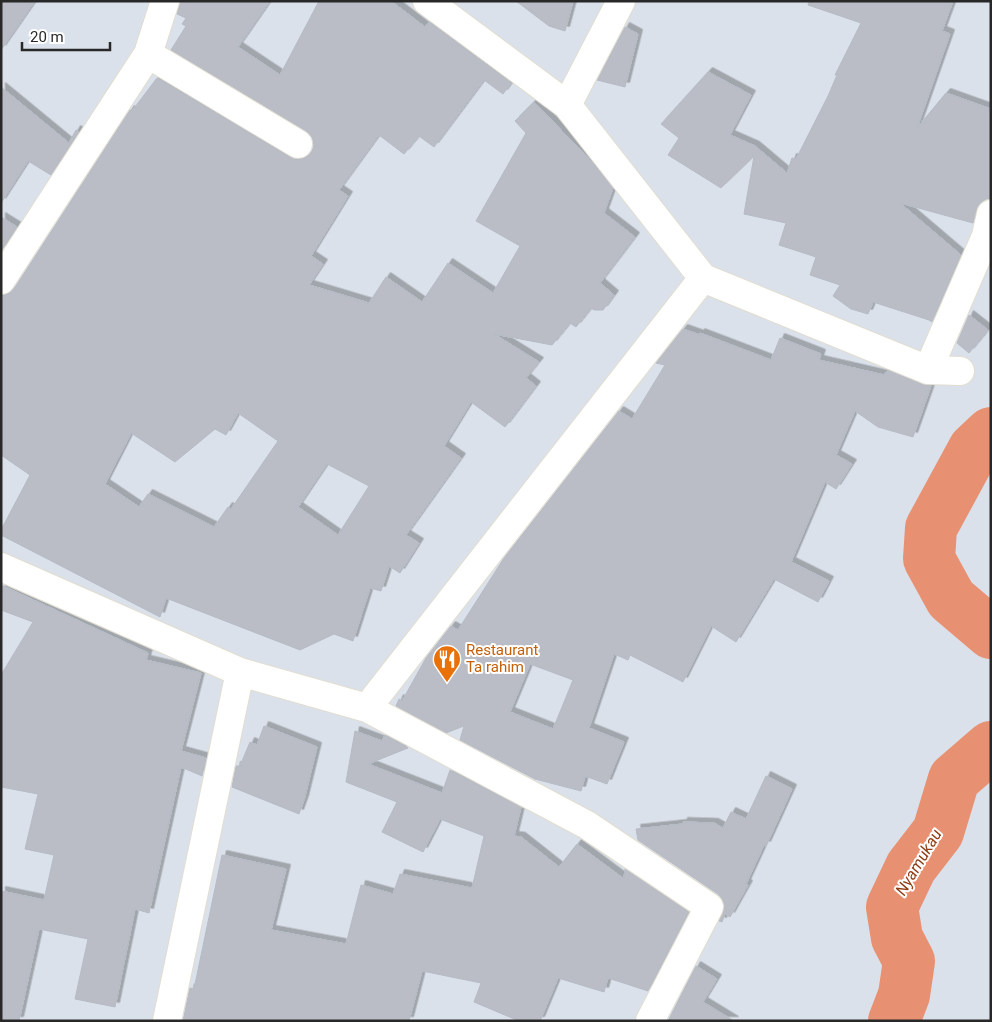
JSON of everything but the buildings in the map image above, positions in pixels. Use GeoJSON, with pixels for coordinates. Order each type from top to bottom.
{"type":"FeatureCollection","features":[{"type":"Feature","properties":{"kind":"street"},"geometry":{"type":"LineString","coordinates":[[1,280],[148,54],[164,1]]}},
{"type":"Feature","properties":{"kind":"street"},"geometry":{"type":"LineString","coordinates":[[427,1],[567,105],[703,278],[928,370],[960,371]]}},
{"type":"Feature","properties":{"kind":"street"},"geometry":{"type":"LineString","coordinates":[[567,105],[621,1]]}},
{"type":"Feature","properties":{"kind":"street"},"geometry":{"type":"LineString","coordinates":[[148,54],[298,144]]}},
{"type":"Feature","properties":{"kind":"street"},"geometry":{"type":"LineString","coordinates":[[928,370],[986,236],[991,214]]}},
{"type":"Feature","properties":{"kind":"street"},"geometry":{"type":"LineString","coordinates":[[367,708],[703,278]]}},
{"type":"Feature","properties":{"kind":"street"},"geometry":{"type":"LineString","coordinates":[[1,567],[240,672],[367,708],[587,825],[709,907],[650,1021]]}},
{"type":"Feature","properties":{"kind":"street"},"geometry":{"type":"LineString","coordinates":[[167,1021],[240,672]]}},
{"type":"Feature","properties":{"kind":"waterway","name":"Nyamukau"},"geometry":{"type":"LineString","coordinates":[[991,433],[974,449],[931,528],[929,559],[951,599],[991,633]]}},
{"type":"Feature","properties":{"kind":"waterway"},"geometry":{"type":"LineString","coordinates":[[974,449],[991,459]]}},
{"type":"Feature","properties":{"kind":"waterway","name":"Nyamukau"},"geometry":{"type":"LineString","coordinates":[[894,1021],[904,995],[909,961],[897,938],[892,907],[911,867],[938,832],[954,779],[991,747]]}},
{"type":"Feature","properties":{"kind":"place","name":"Restaurant Ta rahim"},"geometry":{"type":"Point","coordinates":[447,683]}}]}
